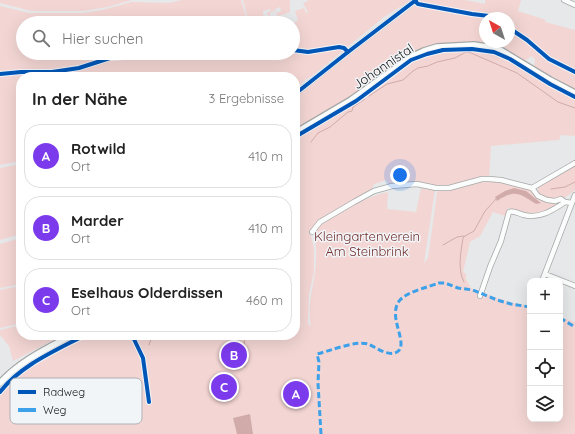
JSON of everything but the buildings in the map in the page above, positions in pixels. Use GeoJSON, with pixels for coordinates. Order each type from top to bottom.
{"type":"FeatureCollection","features":[{"type":"Feature","properties":{"kind":"main road","name":"Johannistal"},"geometry":{"type":"LineString","coordinates":[[300,130],[351,100],[405,60],[416,54],[437,47],[474,46],[487,47],[502,51],[575,93]]}},
{"type":"Feature","properties":{"kind":"main road"},"geometry":{"type":"LineString","coordinates":[[0,383],[6,376],[26,360],[63,340]]}},
{"type":"Feature","properties":{"kind":"street"},"geometry":{"type":"LineString","coordinates":[[300,90],[416,0]]}},
{"type":"Feature","properties":{"kind":"street"},"geometry":{"type":"LineString","coordinates":[[564,0],[575,5]]}},
{"type":"Feature","properties":{"kind":"street"},"geometry":{"type":"LineString","coordinates":[[532,188],[575,163]]}},
{"type":"Feature","properties":{"kind":"street"},"geometry":{"type":"LineString","coordinates":[[312,232],[320,222],[354,202],[374,191],[392,186],[417,184],[436,188],[449,188],[477,180],[501,180],[532,188],[538,196],[544,199],[551,201],[561,200],[572,203]]}},
{"type":"Feature","properties":{"kind":"street"},"geometry":{"type":"LineString","coordinates":[[543,278],[575,195]]}},
{"type":"Feature","properties":{"kind":"street"},"geometry":{"type":"LineString","coordinates":[[480,296],[501,242],[509,212],[512,211],[536,216],[546,214],[565,202]]}},
{"type":"Feature","properties":{"kind":"street"},"geometry":{"type":"LineString","coordinates":[[545,274],[575,286]]}},
{"type":"Feature","properties":{"kind":"green space"},"geometry":{"type":"Polygon","coordinates":[[[0,0],[132,0],[107,7],[83,11],[31,11],[0,3],[0,0]]]}},
{"type":"Feature","properties":{"kind":"green space"},"geometry":{"type":"Polygon","coordinates":[[[182,0],[241,0],[246,16],[16,16],[16,60],[100,60],[79,67],[52,72],[21,71],[0,73],[0,6],[29,13],[83,13],[102,10],[132,2],[169,3],[182,0]]]}},
{"type":"Feature","properties":{"kind":"green space"},"geometry":{"type":"Polygon","coordinates":[[[243,0],[290,0],[290,12],[279,16],[276,15],[281,11],[280,7],[275,9],[276,12],[273,10],[269,16],[267,13],[271,11],[270,9],[263,11],[263,15],[265,16],[247,16],[243,0]]]}},
{"type":"Feature","properties":{"kind":"green space"},"geometry":{"type":"Polygon","coordinates":[[[307,0],[411,0],[384,17],[300,85],[300,72],[66,72],[111,60],[300,60],[300,16],[297,16],[295,11],[304,8],[306,13],[308,12],[303,3],[308,1],[307,0]]]}},
{"type":"Feature","properties":{"kind":"green space"},"geometry":{"type":"Polygon","coordinates":[[[422,0],[465,0],[485,4],[485,0],[521,0],[518,11],[546,20],[545,22],[575,30],[575,91],[534,67],[535,59],[531,56],[525,61],[511,52],[501,48],[515,48],[515,12],[479,12],[479,43],[463,42],[439,45],[407,56],[355,94],[300,125],[300,93],[422,0]]]}},
{"type":"Feature","properties":{"kind":"green space","name":"Kleingartenverein Am Steinbrink"},"geometry":{"type":"Polygon","coordinates":[[[466,50],[487,52],[514,63],[575,99],[575,136],[561,135],[559,140],[491,146],[489,181],[519,185],[534,193],[538,191],[538,186],[575,164],[575,190],[565,198],[543,211],[527,213],[508,208],[505,216],[493,212],[480,236],[470,242],[463,272],[466,274],[466,279],[471,288],[507,301],[527,306],[527,422],[563,422],[563,318],[575,322],[575,434],[0,434],[0,394],[10,383],[10,424],[142,424],[142,378],[16,378],[33,364],[77,340],[300,340],[300,135],[356,101],[403,66],[416,59],[438,52],[466,50]],[[386,180],[374,184],[371,191],[327,215],[315,224],[310,232],[314,248],[314,272],[309,294],[308,324],[311,326],[310,300],[316,267],[315,238],[317,228],[342,211],[369,198],[388,192],[387,209],[416,212],[421,188],[435,190],[424,263],[428,258],[438,186],[417,183],[389,184],[386,180]]]}},
{"type":"Feature","properties":{"kind":"green space"},"geometry":{"type":"Polygon","coordinates":[[[16,74],[16,162],[0,165],[0,76],[16,74]]]}},
{"type":"Feature","properties":{"kind":"green space"},"geometry":{"type":"Polygon","coordinates":[[[16,165],[16,235],[0,240],[0,168],[16,165]]]}},
{"type":"Feature","properties":{"kind":"green space"},"geometry":{"type":"Polygon","coordinates":[[[16,239],[16,285],[0,288],[0,244],[16,239]]]}},
{"type":"Feature","properties":{"kind":"green space"},"geometry":{"type":"Polygon","coordinates":[[[16,287],[16,324],[0,328],[0,290],[16,287]]]}},
{"type":"Feature","properties":{"kind":"green space"},"geometry":{"type":"Polygon","coordinates":[[[16,326],[16,340],[53,340],[13,361],[9,346],[0,335],[0,330],[16,326]]]}},
{"type":"Feature","properties":{"kind":"shaded area"},"geometry":{"type":"Polygon","coordinates":[[[514,188],[526,191],[541,203],[536,204],[517,194],[508,195],[497,201],[495,197],[514,188]]]}},
{"type":"Feature","properties":{"kind":"shaded area"},"geometry":{"type":"Polygon","coordinates":[[[250,414],[253,434],[237,434],[233,418],[250,414]]]}},
{"type":"Feature","properties":{"kind":"waterway"},"geometry":{"type":"LineString","coordinates":[[369,96],[387,84],[403,80],[418,68],[455,58],[466,52],[517,73],[558,102],[575,108]]}},
{"type":"Feature","properties":{"kind":"waterway"},"geometry":{"type":"LineString","coordinates":[[311,142],[318,133],[330,127],[348,112],[352,111],[353,107],[365,99]]}},
{"type":"Feature","properties":{"kind":"waterway"},"geometry":{"type":"LineString","coordinates":[[551,189],[565,187],[575,182]]}},
{"type":"Feature","properties":{"kind":"waterway"},"geometry":{"type":"LineString","coordinates":[[464,282],[460,266],[463,238],[474,231],[485,211],[497,198]]}},
{"type":"Feature","properties":{"kind":"waterway"},"geometry":{"type":"LineString","coordinates":[[443,245],[457,237],[464,236]]}},
{"type":"Feature","properties":{"kind":"waterway"},"geometry":{"type":"LineString","coordinates":[[149,345],[151,340]]}},
{"type":"Feature","properties":{"kind":"waterway"},"geometry":{"type":"LineString","coordinates":[[244,340],[243,354],[245,367]]}},
{"type":"Feature","properties":{"kind":"marked path"},"geometry":{"type":"LineString","coordinates":[[321,434],[318,383],[319,362],[317,354],[357,343],[368,344],[389,353],[397,352],[401,343],[395,314],[396,306],[403,297],[418,290],[439,283],[445,283],[458,288],[473,290],[497,300],[527,307]]}},
{"type":"Feature","properties":{"kind":"marked path"},"geometry":{"type":"LineString","coordinates":[[563,320],[575,327]]}},
{"type":"Feature","properties":{"kind":"cycle path"},"geometry":{"type":"LineString","coordinates":[[300,90],[416,0]]}},
{"type":"Feature","properties":{"kind":"cycle path"},"geometry":{"type":"LineString","coordinates":[[415,1],[418,4],[479,15]]}},
{"type":"Feature","properties":{"kind":"cycle path"},"geometry":{"type":"LineString","coordinates":[[515,32],[549,59],[575,72]]}},
{"type":"Feature","properties":{"kind":"cycle path"},"geometry":{"type":"LineString","coordinates":[[300,51],[308,52],[339,47],[344,48],[348,52]]}},
{"type":"Feature","properties":{"kind":"cycle path"},"geometry":{"type":"LineString","coordinates":[[300,134],[356,101],[411,60],[443,50],[472,49],[494,52],[510,59],[550,84],[575,97]]}},
{"type":"Feature","properties":{"kind":"cycle path"},"geometry":{"type":"LineString","coordinates":[[52,72],[79,68],[104,60]]}},
{"type":"Feature","properties":{"kind":"cycle path"},"geometry":{"type":"LineString","coordinates":[[0,74],[16,72]]}},
{"type":"Feature","properties":{"kind":"cycle path"},"geometry":{"type":"LineString","coordinates":[[21,72],[52,72]]}},
{"type":"Feature","properties":{"kind":"cycle path"},"geometry":{"type":"LineString","coordinates":[[13,378],[39,359],[75,340]]}},
{"type":"Feature","properties":{"kind":"cycle path"},"geometry":{"type":"LineString","coordinates":[[134,340],[143,358],[149,402]]}},
{"type":"Feature","properties":{"kind":"cycle path"},"geometry":{"type":"LineString","coordinates":[[0,392],[10,380]]}},
{"type":"Feature","properties":{"kind":"place","name":"Marder"},"geometry":{"type":"Point","coordinates":[234,355]}},
{"type":"Feature","properties":{"kind":"place","name":"Eselhaus Olderdissen"},"geometry":{"type":"Point","coordinates":[224,387]}},
{"type":"Feature","properties":{"kind":"place","name":"Rotwild"},"geometry":{"type":"Point","coordinates":[296,394]}}]}
